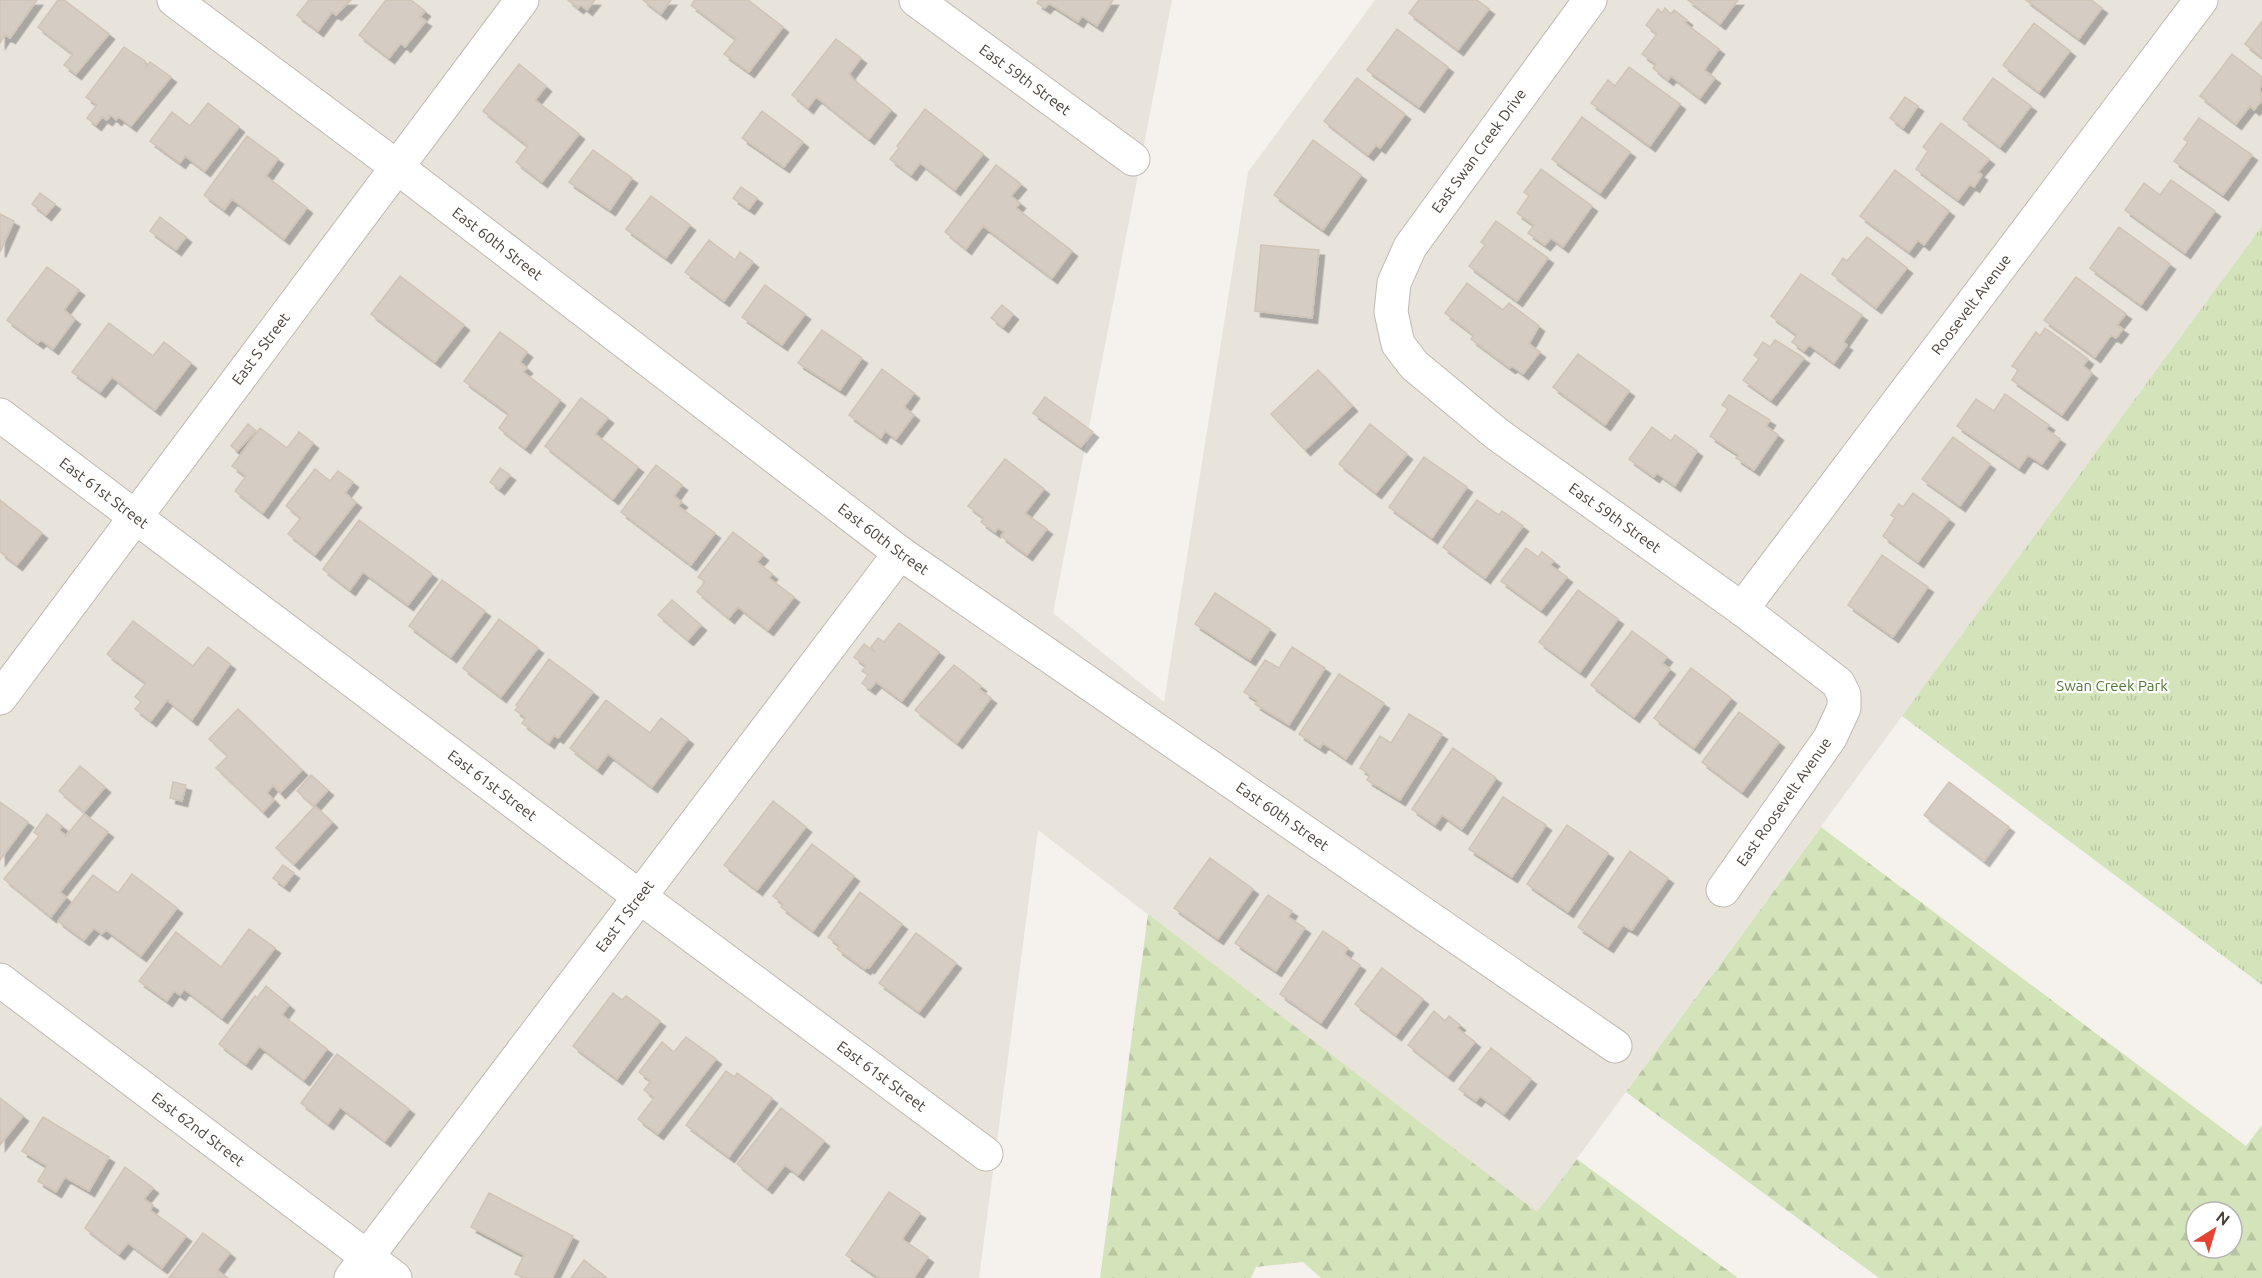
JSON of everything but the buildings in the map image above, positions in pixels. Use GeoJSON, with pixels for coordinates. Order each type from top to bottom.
{"type":"FeatureCollection","features":[{"type":"Feature","properties":{"kind":"street","name":"East 60th Street"},"geometry":{"type":"LineString","coordinates":[[174,0],[397,167],[900,553],[1615,1046]]}},
{"type":"Feature","properties":{"kind":"street","name":"East S Street"},"geometry":{"type":"LineString","coordinates":[[0,698],[522,0]]}},
{"type":"Feature","properties":{"kind":"street","name":"East 59th Street"},"geometry":{"type":"LineString","coordinates":[[916,0],[1133,159]]}},
{"type":"Feature","properties":{"kind":"street","name":"East Swan Creek Drive"},"geometry":{"type":"LineString","coordinates":[[1390,312],[1394,283],[1410,247],[1590,0]]}},
{"type":"Feature","properties":{"kind":"street","name":"Roosevelt Avenue"},"geometry":{"type":"LineString","coordinates":[[1742,609],[2200,0]]}},
{"type":"Feature","properties":{"kind":"street","name":"East 59th Street"},"geometry":{"type":"LineString","coordinates":[[1390,312],[1398,344],[1428,378],[1497,434],[1742,609],[1838,683],[1844,695],[1842,713]]}},
{"type":"Feature","properties":{"kind":"street","name":"East 61st Street"},"geometry":{"type":"LineString","coordinates":[[0,415],[640,897],[986,1154]]}},
{"type":"Feature","properties":{"kind":"street","name":"East T Street"},"geometry":{"type":"LineString","coordinates":[[359,1267],[900,553]]}},
{"type":"Feature","properties":{"kind":"street","name":"East Roosevelt Avenue"},"geometry":{"type":"LineString","coordinates":[[1723,890],[1821,752],[1842,713]]}},
{"type":"Feature","properties":{"kind":"street","name":"East 62nd Street"},"geometry":{"type":"LineString","coordinates":[[0,980],[359,1267],[395,1278]]}},
{"type":"Feature","properties":{"kind":"shaded area"},"geometry":{"type":"Polygon","coordinates":[[[0,0],[1172,0],[1053,613],[1164,702],[1248,172],[1375,0],[2262,0],[2262,226],[1537,1213],[1038,830],[979,1278],[0,1278],[0,0]]]}},
{"type":"Feature","properties":{"kind":"green space","name":"Swan Creek Park"},"geometry":{"type":"Polygon","coordinates":[[[2262,226],[2262,985],[1902,716],[2262,226]]]}},
{"type":"Feature","properties":{"kind":"green space"},"geometry":{"type":"Polygon","coordinates":[[[1821,827],[2246,1146],[2262,1125],[2262,1278],[1879,1278],[1626,1092],[1821,827]]]}},
{"type":"Feature","properties":{"kind":"green space"},"geometry":{"type":"Polygon","coordinates":[[[1148,914],[1537,1212],[1577,1159],[1738,1278],[1321,1278],[1303,1262],[1256,1267],[1251,1278],[1100,1278],[1148,914]]]}}]}
